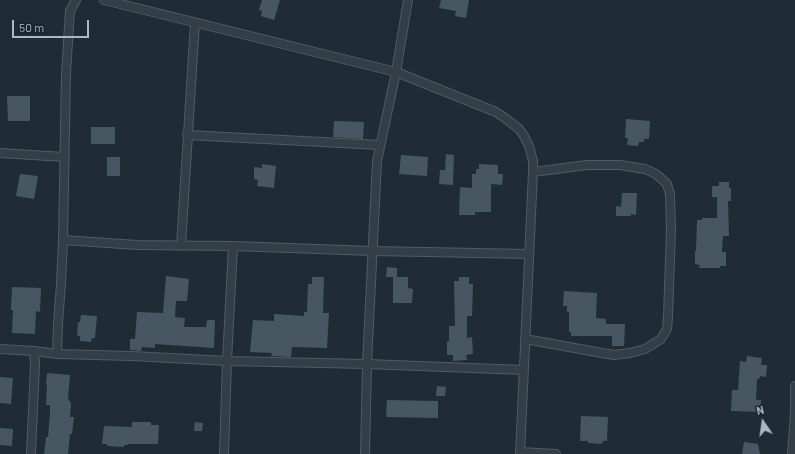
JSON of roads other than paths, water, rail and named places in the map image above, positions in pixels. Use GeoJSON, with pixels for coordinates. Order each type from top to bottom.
{"type":"FeatureCollection","features":[{"type":"Feature","properties":{"kind":"street"},"geometry":{"type":"LineString","coordinates":[[57,354],[63,240],[66,73],[69,19],[71,6],[76,0]]}},
{"type":"Feature","properties":{"kind":"street"},"geometry":{"type":"LineString","coordinates":[[104,0],[396,72],[485,107],[506,118],[519,129],[529,146],[533,161],[520,453],[556,454]]}},
{"type":"Feature","properties":{"kind":"street"},"geometry":{"type":"LineString","coordinates":[[365,454],[367,364],[377,161],[396,72],[408,0]]}},
{"type":"Feature","properties":{"kind":"street"},"geometry":{"type":"LineString","coordinates":[[180,246],[195,22]]}},
{"type":"Feature","properties":{"kind":"street"},"geometry":{"type":"LineString","coordinates":[[187,135],[380,145]]}},
{"type":"Feature","properties":{"kind":"street"},"geometry":{"type":"LineString","coordinates":[[0,153],[64,157]]}},
{"type":"Feature","properties":{"kind":"street"},"geometry":{"type":"LineString","coordinates":[[525,339],[614,355],[630,353],[645,349],[661,339],[667,329],[668,317],[671,230],[670,194],[667,184],[656,174],[645,169],[620,165],[587,165],[533,172]]}},
{"type":"Feature","properties":{"kind":"street"},"geometry":{"type":"LineString","coordinates":[[63,240],[137,245],[234,246],[373,251],[530,254]]}},
{"type":"Feature","properties":{"kind":"street"},"geometry":{"type":"LineString","coordinates":[[224,454],[227,361],[234,246]]}},
{"type":"Feature","properties":{"kind":"street"},"geometry":{"type":"LineString","coordinates":[[0,349],[57,354],[227,361],[367,364],[524,370]]}},
{"type":"Feature","properties":{"kind":"street"},"geometry":{"type":"LineString","coordinates":[[31,454],[35,364],[34,351]]}},
{"type":"Feature","properties":{"kind":"street"},"geometry":{"type":"LineString","coordinates":[[792,454],[795,386]]}}]}
